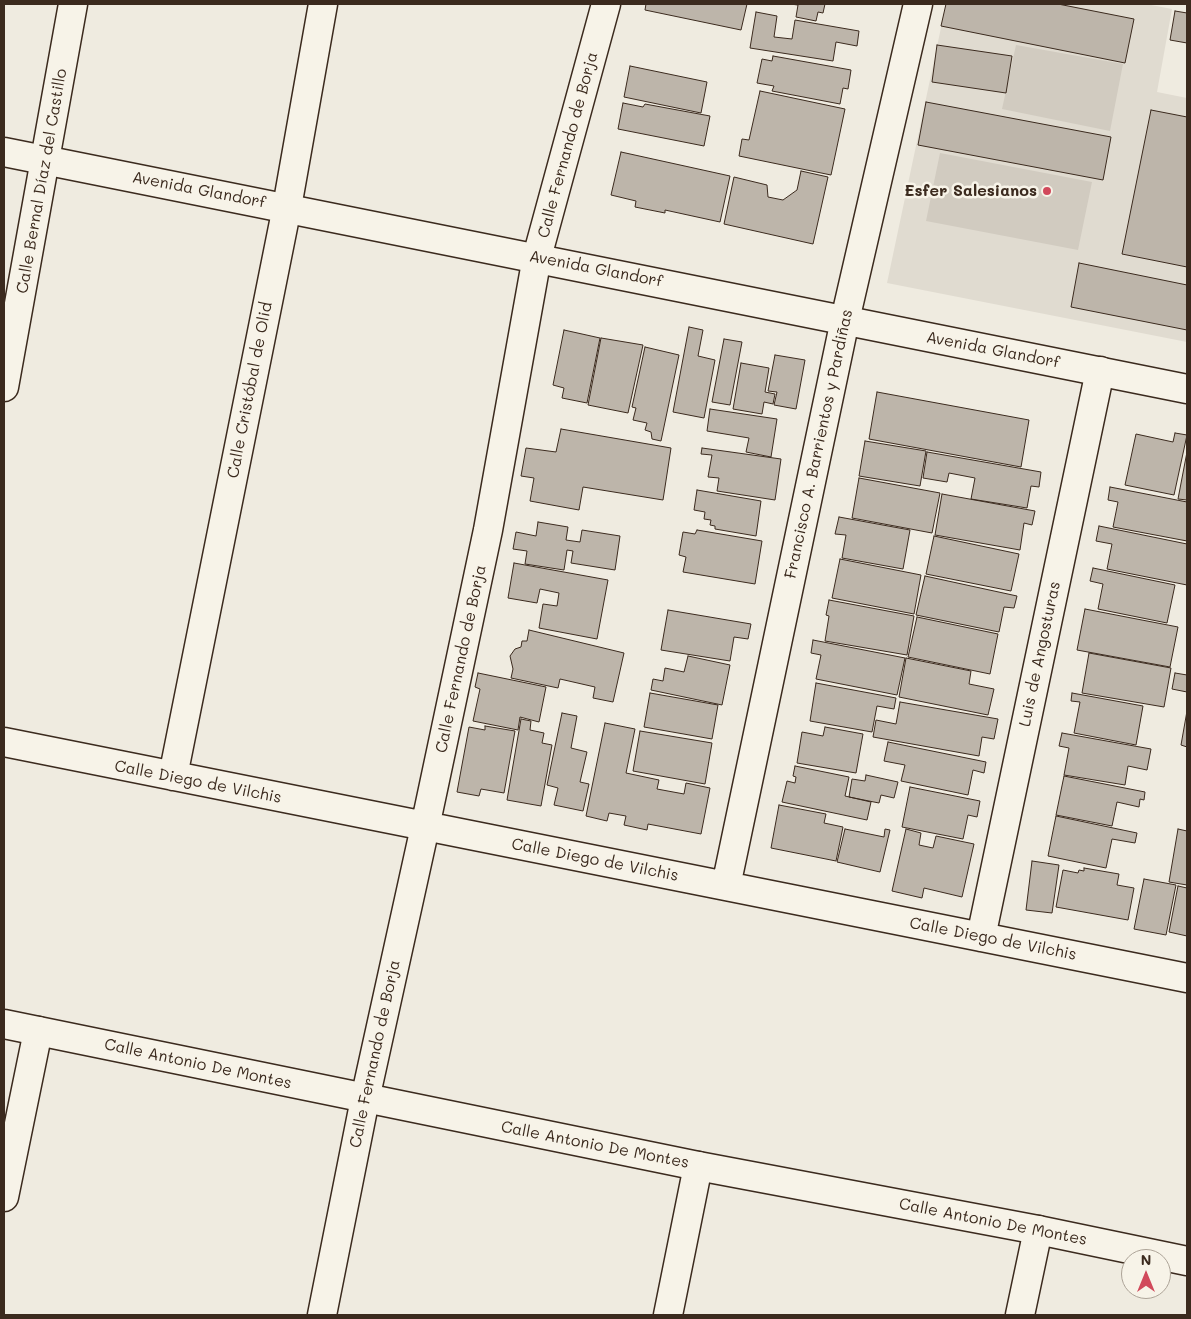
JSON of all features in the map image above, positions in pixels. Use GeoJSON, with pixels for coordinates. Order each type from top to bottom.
{"type":"FeatureCollection","features":[{"type":"Feature","properties":{"kind":"street","name":"Calle Bernal Díaz del Castillo"},"geometry":{"type":"LineString","coordinates":[[4,387],[74,4]]}},
{"type":"Feature","properties":{"kind":"street","name":"Calle Cristóbal de Olid"},"geometry":{"type":"LineString","coordinates":[[173,776],[287,207],[324,4]]}},
{"type":"Feature","properties":{"kind":"street","name":"Calle Fernando de Borja"},"geometry":{"type":"LineString","coordinates":[[322,1315],[364,1099],[425,827],[488,530],[537,258],[606,4]]}},
{"type":"Feature","properties":{"kind":"street","name":"Francisco A. Barrientos y Pardiñas"},"geometry":{"type":"LineString","coordinates":[[726,886],[845,320],[918,4]]}},
{"type":"Feature","properties":{"kind":"street","name":"Avenida Glandorf"},"geometry":{"type":"LineString","coordinates":[[4,152],[1187,388]]}},
{"type":"Feature","properties":{"kind":"street","name":"Luis de Angosturas"},"geometry":{"type":"LineString","coordinates":[[981,937],[1100,371]]}},
{"type":"Feature","properties":{"kind":"street","name":"Calle Diego de Vilchis"},"geometry":{"type":"LineString","coordinates":[[4,742],[1187,978]]}},
{"type":"Feature","properties":{"kind":"street","name":"Calle Antonio De Montes"},"geometry":{"type":"LineString","coordinates":[[4,1024],[698,1166],[1186,1256]]}},
{"type":"Feature","properties":{"kind":"street"},"geometry":{"type":"LineString","coordinates":[[4,1197],[38,1031]]}},
{"type":"Feature","properties":{"kind":"street"},"geometry":{"type":"LineString","coordinates":[[668,1315],[698,1166]]}},
{"type":"Feature","properties":{"kind":"street"},"geometry":{"type":"LineString","coordinates":[[1020,1315],[1038,1230]]}},
{"type":"Feature","properties":{"kind":"shaded area","name":"Esfer Salesianos"},"geometry":{"type":"Polygon","coordinates":[[[946,4],[1146,4],[1172,9],[1157,92],[1187,98],[1187,342],[887,283],[946,4]]]}},
{"type":"Feature","properties":{"kind":"shaded area"},"geometry":{"type":"Polygon","coordinates":[[[1016,45],[1123,64],[1110,131],[1002,109],[1016,45]]]}},
{"type":"Feature","properties":{"kind":"shaded area"},"geometry":{"type":"Polygon","coordinates":[[[940,153],[1092,182],[1078,250],[926,221],[940,153]]]}},
{"type":"Feature","properties":{"kind":"building"},"geometry":{"type":"Polygon","coordinates":[[[646,4],[747,4],[741,30],[645,10],[646,4]]]}},
{"type":"Feature","properties":{"kind":"building"},"geometry":{"type":"Polygon","coordinates":[[[790,4],[825,4],[823,13],[818,12],[816,21],[796,17],[798,5],[790,4]]]}},
{"type":"Feature","properties":{"kind":"building"},"geometry":{"type":"Polygon","coordinates":[[[946,4],[1058,4],[1134,19],[1125,63],[941,26],[946,4]]]}},
{"type":"Feature","properties":{"kind":"building"},"geometry":{"type":"Polygon","coordinates":[[[1175,11],[1187,13],[1187,43],[1170,40],[1175,11]]]}},
{"type":"Feature","properties":{"kind":"building"},"geometry":{"type":"Polygon","coordinates":[[[756,12],[777,16],[774,37],[792,39],[795,20],[859,31],[857,46],[836,42],[833,61],[750,48],[756,12]]]}},
{"type":"Feature","properties":{"kind":"building"},"geometry":{"type":"Polygon","coordinates":[[[937,45],[1012,56],[1006,93],[932,82],[937,45]]]}},
{"type":"Feature","properties":{"kind":"building"},"geometry":{"type":"Polygon","coordinates":[[[773,56],[851,70],[848,89],[843,88],[840,104],[772,91],[774,86],[757,83],[762,59],[772,61],[773,56]]]}},
{"type":"Feature","properties":{"kind":"building"},"geometry":{"type":"Polygon","coordinates":[[[630,66],[707,82],[701,113],[624,97],[630,66]]]}},
{"type":"Feature","properties":{"kind":"building"},"geometry":{"type":"Polygon","coordinates":[[[760,91],[845,109],[831,175],[739,156],[742,139],[749,140],[760,91]]]}},
{"type":"Feature","properties":{"kind":"building"},"geometry":{"type":"Polygon","coordinates":[[[926,102],[1111,137],[1103,180],[918,145],[926,102]]]}},
{"type":"Feature","properties":{"kind":"building"},"geometry":{"type":"Polygon","coordinates":[[[623,103],[643,107],[645,104],[710,116],[704,146],[618,129],[623,103]]]}},
{"type":"Feature","properties":{"kind":"building"},"geometry":{"type":"Polygon","coordinates":[[[1151,110],[1187,117],[1187,267],[1122,254],[1151,110]]]}},
{"type":"Feature","properties":{"kind":"building"},"geometry":{"type":"Polygon","coordinates":[[[621,152],[730,176],[720,222],[665,210],[665,213],[635,207],[636,201],[611,195],[621,152]]]}},
{"type":"Feature","properties":{"kind":"building"},"geometry":{"type":"Polygon","coordinates":[[[801,171],[828,177],[813,244],[724,224],[734,177],[767,185],[768,197],[783,200],[797,190],[801,171]]]}},
{"type":"Feature","properties":{"kind":"building"},"geometry":{"type":"Polygon","coordinates":[[[1079,263],[1187,285],[1187,330],[1071,307],[1079,263]]]}},
{"type":"Feature","properties":{"kind":"building"},"geometry":{"type":"Polygon","coordinates":[[[689,327],[703,330],[698,356],[715,360],[704,418],[673,412],[689,327]]]}},
{"type":"Feature","properties":{"kind":"building"},"geometry":{"type":"Polygon","coordinates":[[[564,330],[600,338],[587,403],[562,398],[564,388],[553,385],[564,330]]]}},
{"type":"Feature","properties":{"kind":"building"},"geometry":{"type":"Polygon","coordinates":[[[601,338],[643,345],[628,413],[588,405],[601,338]]]}},
{"type":"Feature","properties":{"kind":"building"},"geometry":{"type":"Polygon","coordinates":[[[724,339],[742,342],[730,405],[712,402],[724,339]]]}},
{"type":"Feature","properties":{"kind":"building"},"geometry":{"type":"Polygon","coordinates":[[[645,347],[679,355],[661,441],[652,439],[651,432],[645,430],[647,423],[633,420],[636,408],[632,407],[645,347]]]}},
{"type":"Feature","properties":{"kind":"building"},"geometry":{"type":"Polygon","coordinates":[[[775,355],[805,360],[796,409],[774,405],[777,392],[768,391],[775,355]]]}},
{"type":"Feature","properties":{"kind":"building"},"geometry":{"type":"Polygon","coordinates":[[[741,363],[769,368],[765,392],[775,394],[773,404],[764,402],[762,414],[733,409],[741,363]]]}},
{"type":"Feature","properties":{"kind":"building"},"geometry":{"type":"Polygon","coordinates":[[[877,392],[1029,420],[1021,467],[869,439],[877,392]]]}},
{"type":"Feature","properties":{"kind":"building"},"geometry":{"type":"Polygon","coordinates":[[[710,409],[777,419],[771,457],[746,452],[749,438],[707,431],[710,409]]]}},
{"type":"Feature","properties":{"kind":"building"},"geometry":{"type":"Polygon","coordinates":[[[561,429],[671,448],[663,500],[583,487],[579,510],[530,501],[534,478],[521,476],[526,448],[556,452],[561,429]]]}},
{"type":"Feature","properties":{"kind":"building"},"geometry":{"type":"Polygon","coordinates":[[[1175,433],[1187,435],[1174,495],[1125,485],[1136,434],[1173,442],[1175,433]]]}},
{"type":"Feature","properties":{"kind":"building"},"geometry":{"type":"Polygon","coordinates":[[[865,441],[926,451],[920,486],[859,476],[865,441]]]}},
{"type":"Feature","properties":{"kind":"building"},"geometry":{"type":"Polygon","coordinates":[[[702,448],[781,459],[775,500],[717,491],[719,478],[708,477],[712,455],[701,454],[702,448]]]}},
{"type":"Feature","properties":{"kind":"building"},"geometry":{"type":"Polygon","coordinates":[[[927,452],[1041,472],[1039,487],[1031,486],[1027,508],[971,499],[975,478],[949,473],[947,482],[923,478],[927,452]]]}},
{"type":"Feature","properties":{"kind":"building"},"geometry":{"type":"Polygon","coordinates":[[[1187,452],[1187,500],[1178,499],[1187,452]]]}},
{"type":"Feature","properties":{"kind":"building"},"geometry":{"type":"Polygon","coordinates":[[[859,478],[940,493],[932,533],[852,518],[859,478]]]}},
{"type":"Feature","properties":{"kind":"building"},"geometry":{"type":"Polygon","coordinates":[[[1110,487],[1187,502],[1187,541],[1113,527],[1118,502],[1108,500],[1110,487]]]}},
{"type":"Feature","properties":{"kind":"building"},"geometry":{"type":"Polygon","coordinates":[[[697,490],[761,501],[756,536],[715,529],[715,526],[710,525],[711,520],[704,519],[705,512],[694,510],[697,490]]]}},
{"type":"Feature","properties":{"kind":"building"},"geometry":{"type":"Polygon","coordinates":[[[942,494],[1035,511],[1032,525],[1024,523],[1020,550],[935,535],[942,494]]]}},
{"type":"Feature","properties":{"kind":"building"},"geometry":{"type":"Polygon","coordinates":[[[839,517],[910,530],[903,569],[842,558],[846,535],[835,534],[839,517]]]}},
{"type":"Feature","properties":{"kind":"building"},"geometry":{"type":"Polygon","coordinates":[[[538,522],[568,527],[566,540],[580,542],[582,530],[620,536],[615,570],[571,563],[573,551],[567,550],[564,570],[525,564],[527,551],[513,549],[516,532],[536,536],[538,522]]]}},
{"type":"Feature","properties":{"kind":"building"},"geometry":{"type":"Polygon","coordinates":[[[1099,526],[1187,544],[1187,585],[1107,569],[1112,544],[1096,541],[1099,526]]]}},
{"type":"Feature","properties":{"kind":"building"},"geometry":{"type":"Polygon","coordinates":[[[697,530],[762,541],[755,584],[683,572],[686,557],[679,555],[683,532],[695,534],[697,530]]]}},
{"type":"Feature","properties":{"kind":"building"},"geometry":{"type":"Polygon","coordinates":[[[934,536],[1019,554],[1011,591],[926,574],[934,536]]]}},
{"type":"Feature","properties":{"kind":"building"},"geometry":{"type":"Polygon","coordinates":[[[840,559],[921,575],[914,614],[832,598],[840,559]]]}},
{"type":"Feature","properties":{"kind":"building"},"geometry":{"type":"Polygon","coordinates":[[[514,563],[608,580],[597,639],[539,628],[543,604],[557,606],[559,593],[540,589],[537,603],[508,598],[514,563]]]}},
{"type":"Feature","properties":{"kind":"building"},"geometry":{"type":"Polygon","coordinates":[[[1093,568],[1175,585],[1167,623],[1098,609],[1103,584],[1090,581],[1093,568]]]}},
{"type":"Feature","properties":{"kind":"building"},"geometry":{"type":"Polygon","coordinates":[[[925,576],[1017,596],[1014,608],[1004,607],[999,632],[916,615],[925,576]]]}},
{"type":"Feature","properties":{"kind":"building"},"geometry":{"type":"Polygon","coordinates":[[[829,600],[914,616],[907,655],[825,641],[829,616],[826,615],[829,600]]]}},
{"type":"Feature","properties":{"kind":"building"},"geometry":{"type":"Polygon","coordinates":[[[1085,609],[1178,627],[1170,667],[1077,650],[1085,609]]]}},
{"type":"Feature","properties":{"kind":"building"},"geometry":{"type":"Polygon","coordinates":[[[668,610],[751,624],[748,639],[734,637],[730,661],[661,650],[668,610]]]}},
{"type":"Feature","properties":{"kind":"building"},"geometry":{"type":"Polygon","coordinates":[[[917,617],[998,634],[990,674],[908,657],[917,617]]]}},
{"type":"Feature","properties":{"kind":"building"},"geometry":{"type":"Polygon","coordinates":[[[529,630],[624,653],[613,702],[593,698],[595,687],[560,679],[558,688],[511,678],[513,669],[510,656],[515,649],[521,647],[522,641],[527,641],[529,630]]]}},
{"type":"Feature","properties":{"kind":"building"},"geometry":{"type":"Polygon","coordinates":[[[813,640],[905,658],[897,695],[816,679],[821,655],[811,653],[813,640]]]}},
{"type":"Feature","properties":{"kind":"building"},"geometry":{"type":"Polygon","coordinates":[[[1089,653],[1171,668],[1164,707],[1082,693],[1089,653]]]}},
{"type":"Feature","properties":{"kind":"building"},"geometry":{"type":"Polygon","coordinates":[[[688,656],[730,665],[722,705],[651,690],[653,679],[663,681],[665,668],[684,672],[688,656]]]}},
{"type":"Feature","properties":{"kind":"building"},"geometry":{"type":"Polygon","coordinates":[[[906,658],[971,671],[969,684],[994,689],[988,715],[899,697],[906,658]]]}},
{"type":"Feature","properties":{"kind":"building"},"geometry":{"type":"Polygon","coordinates":[[[478,673],[546,687],[539,722],[520,717],[518,730],[473,721],[480,689],[475,687],[478,673]]]}},
{"type":"Feature","properties":{"kind":"building"},"geometry":{"type":"Polygon","coordinates":[[[1175,673],[1187,675],[1187,692],[1172,689],[1175,673]]]}},
{"type":"Feature","properties":{"kind":"building"},"geometry":{"type":"Polygon","coordinates":[[[816,683],[896,698],[894,709],[877,706],[872,732],[810,721],[816,683]]]}},
{"type":"Feature","properties":{"kind":"building"},"geometry":{"type":"Polygon","coordinates":[[[650,693],[718,705],[712,739],[644,727],[650,693]]]}},
{"type":"Feature","properties":{"kind":"building"},"geometry":{"type":"Polygon","coordinates":[[[1072,693],[1143,706],[1136,745],[1074,733],[1080,702],[1071,701],[1072,693]]]}},
{"type":"Feature","properties":{"kind":"building"},"geometry":{"type":"Polygon","coordinates":[[[900,702],[998,719],[994,739],[982,737],[979,756],[873,737],[876,720],[896,724],[900,702]]]}},
{"type":"Feature","properties":{"kind":"building"},"geometry":{"type":"Polygon","coordinates":[[[1187,711],[1187,747],[1181,745],[1187,711]]]}},
{"type":"Feature","properties":{"kind":"building"},"geometry":{"type":"Polygon","coordinates":[[[562,713],[577,716],[571,748],[587,752],[580,782],[589,784],[583,811],[554,805],[558,788],[547,785],[562,713]]]}},
{"type":"Feature","properties":{"kind":"building"},"geometry":{"type":"Polygon","coordinates":[[[521,719],[531,721],[530,730],[544,733],[542,743],[552,745],[541,806],[507,800],[521,719]]]}},
{"type":"Feature","properties":{"kind":"building"},"geometry":{"type":"Polygon","coordinates":[[[605,723],[635,729],[626,773],[659,780],[657,789],[684,794],[686,783],[710,788],[701,834],[648,824],[647,830],[624,825],[626,816],[609,813],[607,821],[586,816],[605,723]]]}},
{"type":"Feature","properties":{"kind":"building"},"geometry":{"type":"Polygon","coordinates":[[[485,726],[515,731],[504,793],[481,789],[479,796],[457,792],[469,727],[485,730],[485,726]]]}},
{"type":"Feature","properties":{"kind":"building"},"geometry":{"type":"Polygon","coordinates":[[[825,727],[863,734],[856,773],[797,763],[802,732],[823,736],[825,727]]]}},
{"type":"Feature","properties":{"kind":"building"},"geometry":{"type":"Polygon","coordinates":[[[640,731],[712,743],[705,784],[633,771],[640,731]]]}},
{"type":"Feature","properties":{"kind":"building"},"geometry":{"type":"Polygon","coordinates":[[[1062,733],[1151,749],[1147,770],[1128,766],[1125,785],[1064,775],[1069,748],[1059,746],[1062,733]]]}},
{"type":"Feature","properties":{"kind":"building"},"geometry":{"type":"Polygon","coordinates":[[[888,742],[986,762],[984,773],[973,770],[968,795],[901,781],[905,765],[884,761],[888,742]]]}},
{"type":"Feature","properties":{"kind":"building"},"geometry":{"type":"Polygon","coordinates":[[[795,766],[849,777],[845,796],[871,802],[867,820],[782,802],[787,781],[795,783],[796,777],[793,776],[795,766]]]}},
{"type":"Feature","properties":{"kind":"building"},"geometry":{"type":"Polygon","coordinates":[[[866,775],[898,782],[894,798],[881,795],[879,803],[849,797],[852,779],[865,781],[866,775]]]}},
{"type":"Feature","properties":{"kind":"building"},"geometry":{"type":"Polygon","coordinates":[[[1064,776],[1145,792],[1144,800],[1140,799],[1139,807],[1117,802],[1112,826],[1056,815],[1064,776]]]}},
{"type":"Feature","properties":{"kind":"building"},"geometry":{"type":"Polygon","coordinates":[[[910,787],[980,801],[977,817],[968,815],[963,839],[902,827],[910,787]]]}},
{"type":"Feature","properties":{"kind":"building"},"geometry":{"type":"Polygon","coordinates":[[[779,805],[826,814],[824,823],[843,827],[836,861],[771,848],[779,805]]]}},
{"type":"Feature","properties":{"kind":"building"},"geometry":{"type":"Polygon","coordinates":[[[1056,816],[1137,833],[1135,843],[1112,839],[1106,868],[1048,856],[1056,816]]]}},
{"type":"Feature","properties":{"kind":"building"},"geometry":{"type":"Polygon","coordinates":[[[845,829],[884,837],[885,829],[890,830],[880,872],[837,862],[845,829]]]}},
{"type":"Feature","properties":{"kind":"building"},"geometry":{"type":"Polygon","coordinates":[[[906,829],[921,833],[919,845],[933,848],[936,836],[974,844],[962,897],[924,888],[922,898],[892,891],[906,829]]]}},
{"type":"Feature","properties":{"kind":"building"},"geometry":{"type":"Polygon","coordinates":[[[1178,829],[1187,831],[1187,885],[1169,882],[1178,829]]]}},
{"type":"Feature","properties":{"kind":"building"},"geometry":{"type":"Polygon","coordinates":[[[1032,861],[1059,865],[1052,913],[1026,910],[1032,861]]]}},
{"type":"Feature","properties":{"kind":"building"},"geometry":{"type":"Polygon","coordinates":[[[1084,868],[1119,874],[1117,885],[1134,888],[1128,920],[1056,907],[1063,870],[1078,873],[1079,870],[1084,871],[1084,868]]]}},
{"type":"Feature","properties":{"kind":"building"},"geometry":{"type":"Polygon","coordinates":[[[1144,879],[1176,885],[1166,935],[1134,929],[1144,879]]]}},
{"type":"Feature","properties":{"kind":"building"},"geometry":{"type":"Polygon","coordinates":[[[1178,886],[1187,888],[1187,936],[1169,932],[1178,886]]]}},
{"type":"Feature","properties":{"kind":"place","name":"Esfer Salesianos"},"geometry":{"type":"Point","coordinates":[1047,191]}}]}
